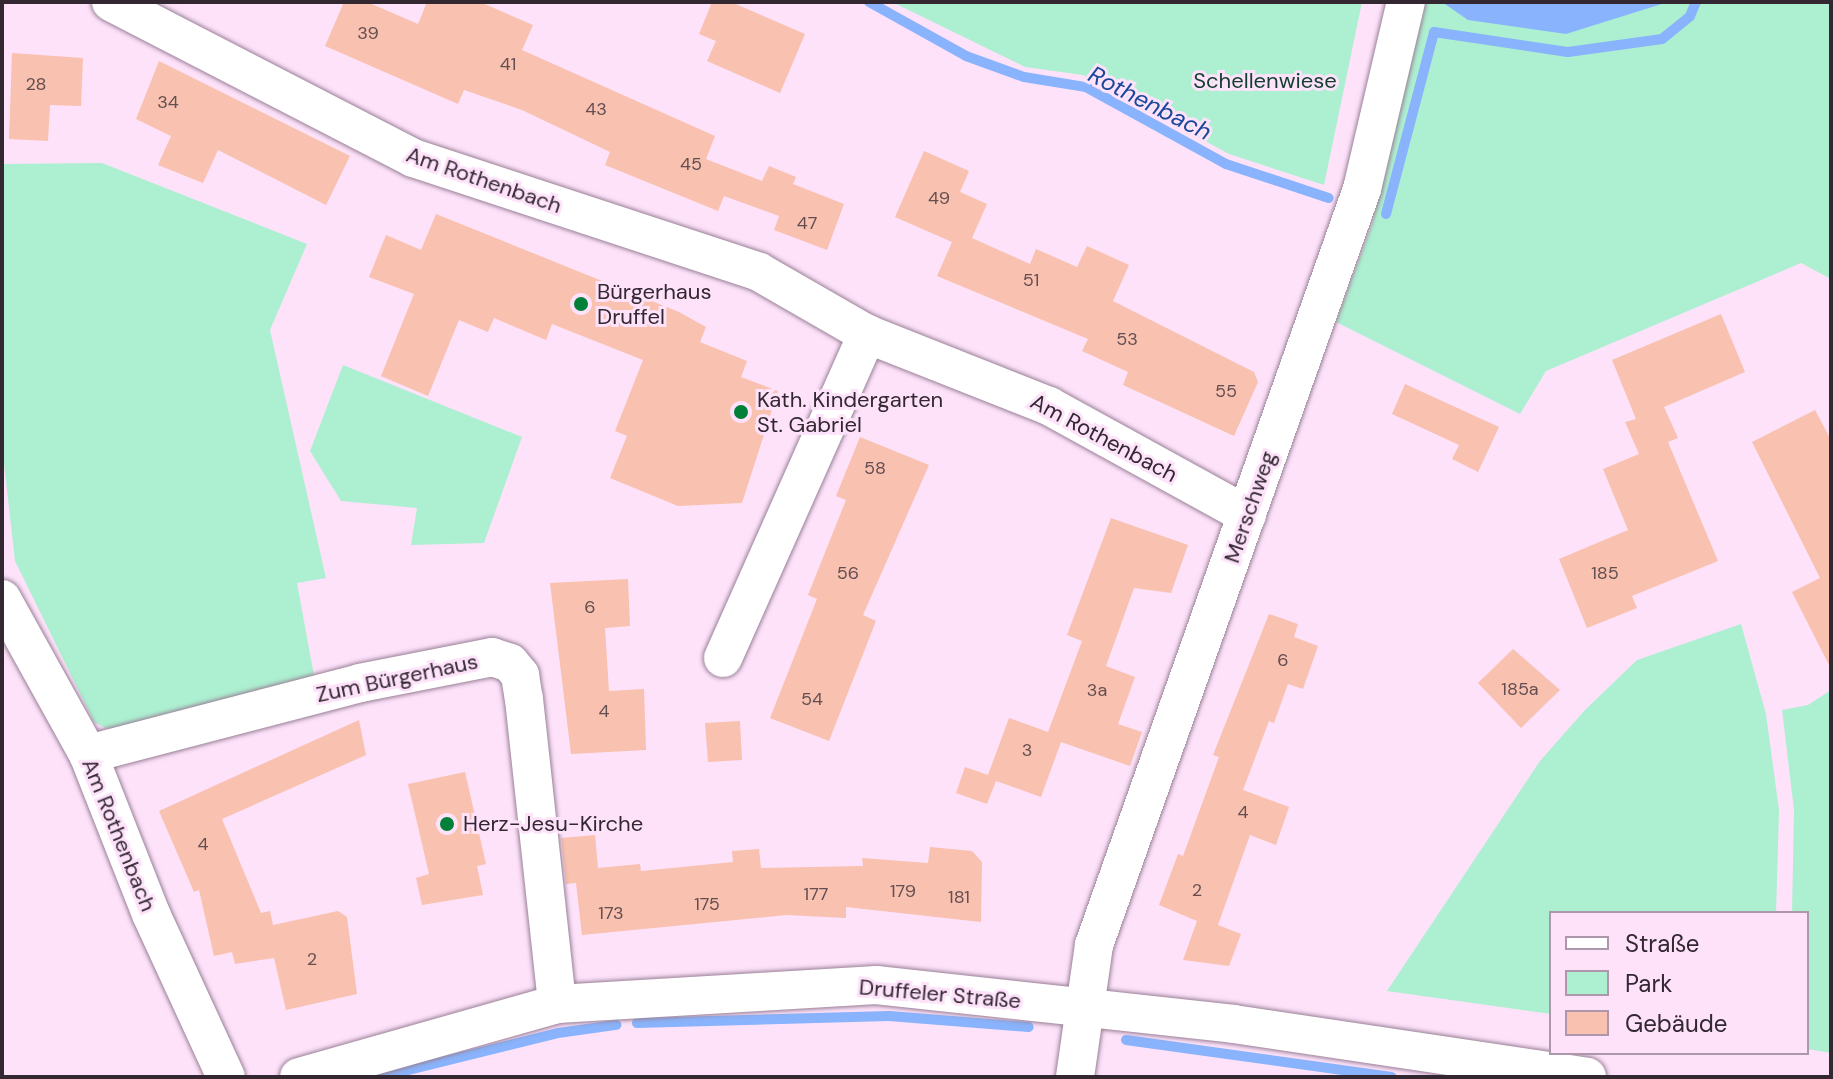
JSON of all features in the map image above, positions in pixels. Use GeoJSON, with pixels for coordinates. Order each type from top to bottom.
{"type":"FeatureCollection","features":[{"type":"Feature","properties":{"kind":"street","name":"Am Rothenbach"},"geometry":{"type":"LineString","coordinates":[[111,2],[413,158],[759,272],[867,334],[1049,406],[1247,515]]}},
{"type":"Feature","properties":{"kind":"street","name":"Merschweg"},"geometry":{"type":"LineString","coordinates":[[1075,1077],[1094,945],[1362,189],[1406,2]]}},
{"type":"Feature","properties":{"kind":"street"},"geometry":{"type":"LineString","coordinates":[[723,658],[867,334]]}},
{"type":"Feature","properties":{"kind":"street","name":"Am Rothenbach"},"geometry":{"type":"LineString","coordinates":[[2,599],[88,754],[151,914],[226,1077]]}},
{"type":"Feature","properties":{"kind":"street","name":"Zum Bürgerhaus"},"geometry":{"type":"LineString","coordinates":[[88,754],[360,683],[492,657],[510,663],[522,687],[557,1004]]}},
{"type":"Feature","properties":{"kind":"street","name":"Druffeler Straße"},"geometry":{"type":"LineString","coordinates":[[299,1077],[557,1004],[876,985],[1083,1008],[1587,1077]]}},
{"type":"Feature","properties":{"kind":"green space","name":"Schellenwiese"},"geometry":{"type":"Polygon","coordinates":[[[892,2],[1362,2],[1324,185],[1229,154],[1083,75],[1025,67],[892,2]]]}},
{"type":"Feature","properties":{"kind":"green space"},"geometry":{"type":"Polygon","coordinates":[[[1426,2],[1831,2],[1831,279],[1801,263],[1546,371],[1520,414],[1336,322],[1372,224],[1426,2]]]}},
{"type":"Feature","properties":{"kind":"green space"},"geometry":{"type":"Polygon","coordinates":[[[102,163],[307,244],[270,330],[326,578],[297,583],[315,681],[117,734],[94,722],[15,561],[2,446],[2,164],[102,163]]]}},
{"type":"Feature","properties":{"kind":"green space"},"geometry":{"type":"Polygon","coordinates":[[[343,365],[522,437],[484,543],[411,545],[417,508],[341,501],[310,451],[343,365]]]}},
{"type":"Feature","properties":{"kind":"green space"},"geometry":{"type":"Polygon","coordinates":[[[1741,624],[1766,714],[1779,810],[1776,911],[1549,911],[1549,1014],[1387,991],[1540,761],[1585,710],[1637,660],[1741,624]]]}},
{"type":"Feature","properties":{"kind":"green space"},"geometry":{"type":"Polygon","coordinates":[[[1831,690],[1831,1053],[1809,1049],[1809,911],[1792,911],[1794,810],[1782,710],[1808,705],[1831,690]]]}},
{"type":"Feature","properties":{"kind":"water"},"geometry":{"type":"Polygon","coordinates":[[[1442,2],[1668,2],[1566,34],[1468,20],[1442,2]]]}},
{"type":"Feature","properties":{"kind":"building"},"geometry":{"type":"Polygon","coordinates":[[[344,2],[367,2],[418,24],[427,2],[480,2],[533,25],[522,50],[715,136],[706,159],[762,181],[769,166],[796,177],[793,184],[844,204],[827,250],[774,230],[779,216],[724,196],[718,211],[605,165],[610,152],[522,110],[464,90],[458,104],[325,46],[344,2]]]}},
{"type":"Feature","properties":{"kind":"building"},"geometry":{"type":"Polygon","coordinates":[[[712,2],[731,2],[805,34],[780,93],[707,61],[716,41],[699,34],[712,2]]]}},
{"type":"Feature","properties":{"kind":"building"},"geometry":{"type":"Polygon","coordinates":[[[12,53],[83,58],[81,106],[50,105],[48,141],[9,139],[12,53]]]}},
{"type":"Feature","properties":{"kind":"building"},"geometry":{"type":"Polygon","coordinates":[[[159,61],[350,156],[326,205],[218,150],[203,183],[158,165],[171,136],[136,119],[159,61]]]}},
{"type":"Feature","properties":{"kind":"building"},"geometry":{"type":"Polygon","coordinates":[[[924,151],[969,171],[960,192],[987,204],[972,238],[1030,264],[1036,249],[1077,267],[1087,246],[1129,265],[1113,301],[1254,372],[1258,382],[1234,436],[1123,385],[1128,372],[1082,351],[1088,339],[937,276],[952,242],[895,217],[924,151]]]}},
{"type":"Feature","properties":{"kind":"building"},"geometry":{"type":"Polygon","coordinates":[[[436,214],[679,312],[706,327],[700,342],[747,361],[741,377],[778,391],[742,503],[678,506],[610,478],[627,436],[615,431],[643,360],[552,324],[546,340],[494,318],[488,332],[459,320],[428,396],[381,376],[414,294],[369,277],[386,235],[421,250],[436,214]]]}},
{"type":"Feature","properties":{"kind":"building"},"geometry":{"type":"Polygon","coordinates":[[[1721,314],[1745,372],[1664,407],[1678,438],[1668,442],[1718,561],[1632,596],[1637,608],[1587,628],[1559,559],[1628,530],[1603,469],[1639,454],[1625,422],[1636,419],[1612,360],[1721,314]]]}},
{"type":"Feature","properties":{"kind":"building"},"geometry":{"type":"Polygon","coordinates":[[[1405,384],[1499,427],[1478,472],[1452,459],[1459,445],[1392,414],[1405,384]]]}},
{"type":"Feature","properties":{"kind":"building"},"geometry":{"type":"Polygon","coordinates":[[[1815,410],[1831,440],[1831,669],[1792,592],[1820,578],[1752,442],[1815,410]]]}},
{"type":"Feature","properties":{"kind":"building"},"geometry":{"type":"Polygon","coordinates":[[[860,437],[929,465],[863,615],[876,621],[829,741],[770,718],[817,599],[808,595],[846,500],[836,496],[860,437]]]}},
{"type":"Feature","properties":{"kind":"building"},"geometry":{"type":"Polygon","coordinates":[[[1111,518],[1188,545],[1171,593],[1134,588],[1106,666],[1135,677],[1118,724],[1142,732],[1130,766],[1061,742],[1041,797],[996,781],[987,804],[956,793],[965,767],[988,775],[1009,718],[1048,732],[1082,641],[1067,635],[1111,518]]]}},
{"type":"Feature","properties":{"kind":"building"},"geometry":{"type":"Polygon","coordinates":[[[628,579],[630,626],[605,628],[609,691],[644,689],[646,750],[571,754],[550,583],[628,579]]]}},
{"type":"Feature","properties":{"kind":"building"},"geometry":{"type":"Polygon","coordinates":[[[1269,614],[1298,624],[1294,637],[1318,646],[1303,689],[1288,684],[1274,723],[1269,721],[1243,790],[1289,807],[1276,845],[1250,835],[1218,925],[1241,934],[1229,966],[1183,960],[1197,921],[1159,905],[1178,854],[1183,856],[1219,757],[1213,755],[1269,614]]]}},
{"type":"Feature","properties":{"kind":"building"},"geometry":{"type":"Polygon","coordinates":[[[1513,649],[1560,690],[1521,728],[1478,683],[1513,649]]]}},
{"type":"Feature","properties":{"kind":"building"},"geometry":{"type":"Polygon","coordinates":[[[359,720],[366,755],[222,819],[261,913],[270,911],[273,925],[338,911],[347,917],[357,994],[286,1010],[274,958],[235,964],[232,952],[214,956],[199,890],[194,892],[159,811],[359,720]]]}},
{"type":"Feature","properties":{"kind":"building"},"geometry":{"type":"Polygon","coordinates":[[[740,721],[742,760],[708,762],[705,723],[740,721]]]}},
{"type":"Feature","properties":{"kind":"building","name":"Herz-Jesu-Kirche"},"geometry":{"type":"Polygon","coordinates":[[[465,772],[486,864],[477,866],[483,895],[422,905],[416,878],[429,874],[408,784],[465,772]]]}},
{"type":"Feature","properties":{"kind":"building"},"geometry":{"type":"Polygon","coordinates":[[[595,835],[598,868],[640,864],[641,871],[733,862],[732,851],[759,849],[761,868],[863,866],[862,858],[928,863],[930,847],[972,851],[982,862],[981,922],[846,907],[846,918],[787,915],[582,935],[576,883],[566,884],[561,838],[595,835]]]}},
{"type":"Feature","properties":{"kind":"waterway","name":"Rothenbach"},"geometry":{"type":"LineString","coordinates":[[869,2],[966,56],[1024,77],[1086,87],[1226,164],[1329,198]]}},
{"type":"Feature","properties":{"kind":"waterway","name":"Rothenbach"},"geometry":{"type":"LineString","coordinates":[[1386,214],[1434,32],[1568,52],[1662,39],[1690,16],[1696,2]]}},
{"type":"Feature","properties":{"kind":"waterway"},"geometry":{"type":"LineString","coordinates":[[637,1023],[889,1016],[1029,1027]]}},
{"type":"Feature","properties":{"kind":"waterway"},"geometry":{"type":"LineString","coordinates":[[380,1077],[558,1033],[616,1025]]}},
{"type":"Feature","properties":{"kind":"waterway"},"geometry":{"type":"LineString","coordinates":[[1126,1040],[1391,1077]]}},
{"type":"Feature","properties":{"kind":"place","name":"Bürgerhaus Druffel"},"geometry":{"type":"Point","coordinates":[581,304]}},
{"type":"Feature","properties":{"kind":"place","name":"Kath. Kindergarten St. Gabriel"},"geometry":{"type":"Point","coordinates":[741,412]}},
{"type":"Feature","properties":{"kind":"place","name":"Herz-Jesu-Kirche"},"geometry":{"type":"Point","coordinates":[447,824]}}]}
